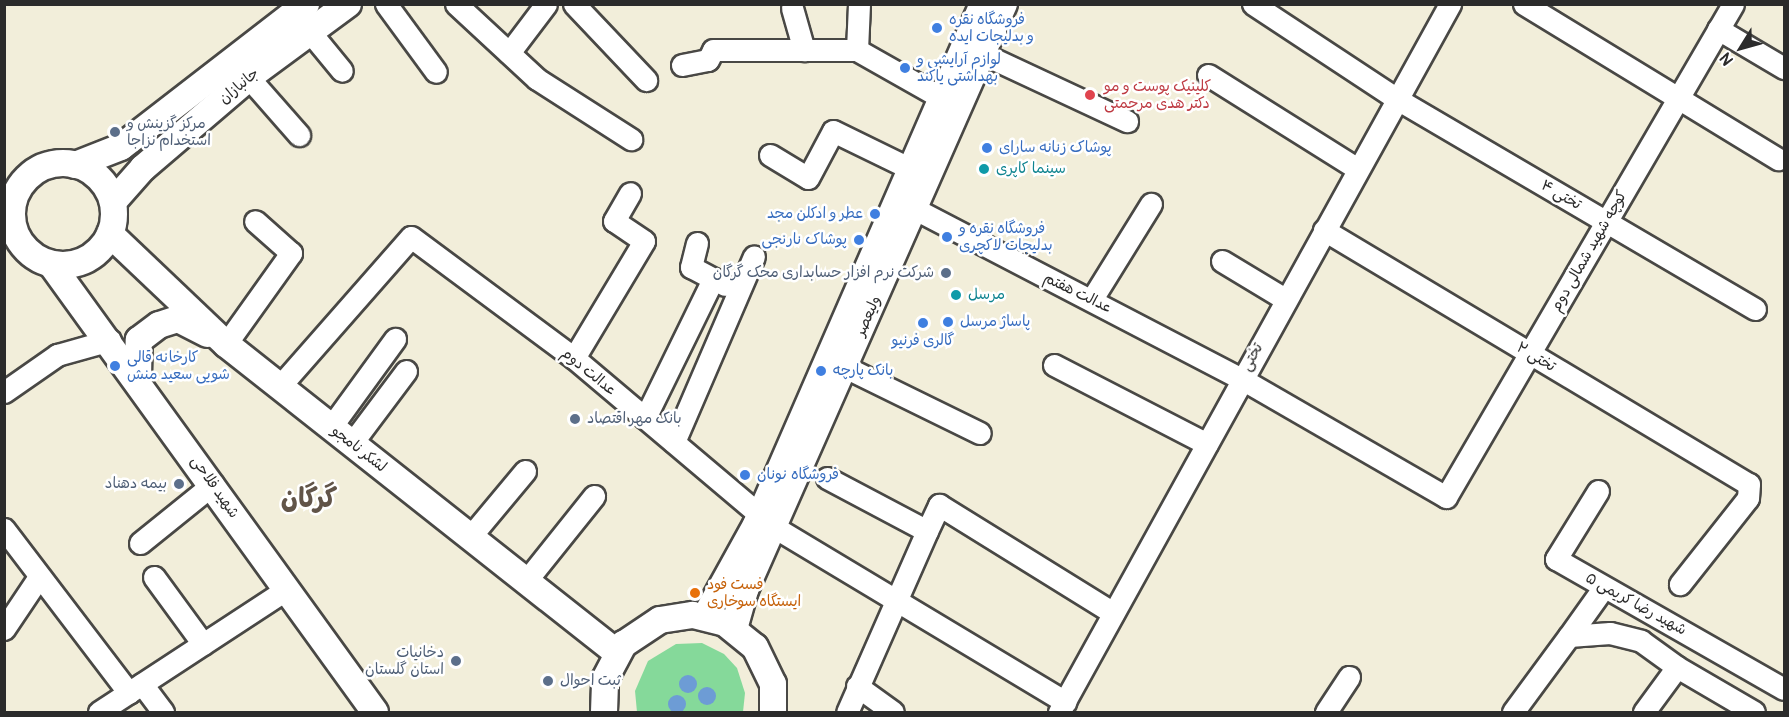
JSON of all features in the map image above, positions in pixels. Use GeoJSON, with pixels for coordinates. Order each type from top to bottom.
{"type":"FeatureCollection","features":[{"type":"Feature","properties":{"kind":"main road","name":"جانبازان"},"geometry":{"type":"LineString","coordinates":[[75,165],[121,147],[306,4]]}},
{"type":"Feature","properties":{"kind":"main road","name":"جانبازان"},"geometry":{"type":"LineString","coordinates":[[113,202],[191,128],[249,78],[348,4]]}},
{"type":"Feature","properties":{"kind":"main road","name":"ولیعصر"},"geometry":{"type":"LineString","coordinates":[[734,628],[767,521],[911,169],[983,4]]}},
{"type":"Feature","properties":{"kind":"main road","name":"ولیعصر"},"geometry":{"type":"LineString","coordinates":[[705,617],[767,521],[845,368],[1004,4]]}},
{"type":"Feature","properties":{"kind":"main road"},"geometry":{"type":"LineString","coordinates":[[174,106],[191,128]]}},
{"type":"Feature","properties":{"kind":"main road"},"geometry":{"type":"LineString","coordinates":[[4,179],[31,174],[52,164],[75,165],[97,176],[113,202],[110,234],[84,261],[51,264],[14,244],[12,211],[31,174]]}},
{"type":"Feature","properties":{"kind":"main road","name":"لشکر نامجو"},"geometry":{"type":"LineString","coordinates":[[110,234],[226,344],[611,648]]}},
{"type":"Feature","properties":{"kind":"main road","name":"شهید فلاحی"},"geometry":{"type":"LineString","coordinates":[[51,264],[110,340],[375,712]]}},
{"type":"Feature","properties":{"kind":"main road"},"geometry":{"type":"LineString","coordinates":[[138,379],[139,340],[159,325],[178,319],[226,344]]}},
{"type":"Feature","properties":{"kind":"main road"},"geometry":{"type":"LineString","coordinates":[[593,712],[596,666],[611,648],[660,620],[705,617],[734,628],[755,647],[769,671],[773,712]]}},
{"type":"Feature","properties":{"kind":"main road"},"geometry":{"type":"LineString","coordinates":[[604,712],[605,680],[611,648]]}},
{"type":"Feature","properties":{"kind":"street"},"geometry":{"type":"LineString","coordinates":[[386,4],[436,72]]}},
{"type":"Feature","properties":{"kind":"street"},"geometry":{"type":"LineString","coordinates":[[456,4],[537,79],[631,139]]}},
{"type":"Feature","properties":{"kind":"street"},"geometry":{"type":"LineString","coordinates":[[509,54],[546,4]]}},
{"type":"Feature","properties":{"kind":"street"},"geometry":{"type":"LineString","coordinates":[[574,4],[646,80]]}},
{"type":"Feature","properties":{"kind":"street"},"geometry":{"type":"LineString","coordinates":[[857,50],[859,4]]}},
{"type":"Feature","properties":{"kind":"street","name":"تختی ۴"},"geometry":{"type":"LineString","coordinates":[[1253,4],[1397,99],[1755,309]]}},
{"type":"Feature","properties":{"kind":"street","name":"تختی"},"geometry":{"type":"LineString","coordinates":[[1062,707],[1207,444],[1240,378],[1450,4]]}},
{"type":"Feature","properties":{"kind":"street"},"geometry":{"type":"LineString","coordinates":[[1524,4],[1778,159]]}},
{"type":"Feature","properties":{"kind":"street","name":"کوچه شهید شمالی دوم"},"geometry":{"type":"LineString","coordinates":[[1446,497],[1733,4]]}},
{"type":"Feature","properties":{"kind":"street"},"geometry":{"type":"LineString","coordinates":[[792,8],[804,50]]}},
{"type":"Feature","properties":{"kind":"street"},"geometry":{"type":"LineString","coordinates":[[1718,29],[1785,68]]}},
{"type":"Feature","properties":{"kind":"street"},"geometry":{"type":"LineString","coordinates":[[310,32],[342,71]]}},
{"type":"Feature","properties":{"kind":"street"},"geometry":{"type":"LineString","coordinates":[[682,65],[708,60],[713,50],[857,50],[942,98]]}},
{"type":"Feature","properties":{"kind":"street"},"geometry":{"type":"LineString","coordinates":[[983,54],[1127,120]]}},
{"type":"Feature","properties":{"kind":"street"},"geometry":{"type":"LineString","coordinates":[[1208,75],[1358,169]]}},
{"type":"Feature","properties":{"kind":"street"},"geometry":{"type":"LineString","coordinates":[[249,78],[299,135]]}},
{"type":"Feature","properties":{"kind":"street"},"geometry":{"type":"LineString","coordinates":[[770,155],[808,178],[833,131],[911,169]]}},
{"type":"Feature","properties":{"kind":"street"},"geometry":{"type":"LineString","coordinates":[[574,358],[644,241],[614,221],[630,194]]}},
{"type":"Feature","properties":{"kind":"street"},"geometry":{"type":"LineString","coordinates":[[1092,300],[1151,204]]}},
{"type":"Feature","properties":{"kind":"street","name":"عدالت هفتم"},"geometry":{"type":"LineString","coordinates":[[915,209],[1240,378],[1446,497]]}},
{"type":"Feature","properties":{"kind":"street"},"geometry":{"type":"LineString","coordinates":[[226,344],[291,253],[255,220]]}},
{"type":"Feature","properties":{"kind":"street","name":"تختی ۲"},"geometry":{"type":"LineString","coordinates":[[1324,230],[1749,484],[1748,498],[1680,584]]}},
{"type":"Feature","properties":{"kind":"street","name":"عدالت دوم"},"geometry":{"type":"LineString","coordinates":[[280,386],[411,237],[574,358],[767,521],[897,600],[1062,707]]}},
{"type":"Feature","properties":{"kind":"street"},"geometry":{"type":"LineString","coordinates":[[697,243],[691,267],[738,292]]}},
{"type":"Feature","properties":{"kind":"street"},"geometry":{"type":"LineString","coordinates":[[674,442],[754,256]]}},
{"type":"Feature","properties":{"kind":"street"},"geometry":{"type":"LineString","coordinates":[[1222,261],[1285,299]]}},
{"type":"Feature","properties":{"kind":"street"},"geometry":{"type":"LineString","coordinates":[[645,418],[713,279]]}},
{"type":"Feature","properties":{"kind":"street"},"geometry":{"type":"LineString","coordinates":[[331,427],[395,339]]}},
{"type":"Feature","properties":{"kind":"street"},"geometry":{"type":"LineString","coordinates":[[4,392],[57,355],[110,340]]}},
{"type":"Feature","properties":{"kind":"street"},"geometry":{"type":"LineString","coordinates":[[1054,364],[1207,444]]}},
{"type":"Feature","properties":{"kind":"street"},"geometry":{"type":"LineString","coordinates":[[845,368],[980,433]]}},
{"type":"Feature","properties":{"kind":"street"},"geometry":{"type":"LineString","coordinates":[[352,443],[406,371]]}},
{"type":"Feature","properties":{"kind":"street"},"geometry":{"type":"LineString","coordinates":[[470,537],[525,471]]}},
{"type":"Feature","properties":{"kind":"street"},"geometry":{"type":"LineString","coordinates":[[827,478],[927,531]]}},
{"type":"Feature","properties":{"kind":"street"},"geometry":{"type":"LineString","coordinates":[[140,543],[213,484]]}},
{"type":"Feature","properties":{"kind":"street","name":"شهید رضا کریمی ۵"},"geometry":{"type":"LineString","coordinates":[[1598,491],[1556,559],[1785,689]]}},
{"type":"Feature","properties":{"kind":"street"},"geometry":{"type":"LineString","coordinates":[[526,580],[594,496]]}},
{"type":"Feature","properties":{"kind":"street"},"geometry":{"type":"LineString","coordinates":[[847,712],[939,505],[1113,613]]}},
{"type":"Feature","properties":{"kind":"street"},"geometry":{"type":"LineString","coordinates":[[4,529],[39,577],[136,688],[163,712]]}},
{"type":"Feature","properties":{"kind":"street"},"geometry":{"type":"LineString","coordinates":[[4,629],[39,577]]}},
{"type":"Feature","properties":{"kind":"street"},"geometry":{"type":"LineString","coordinates":[[154,578],[203,644]]}},
{"type":"Feature","properties":{"kind":"street"},"geometry":{"type":"LineString","coordinates":[[1514,712],[1604,587]]}},
{"type":"Feature","properties":{"kind":"street"},"geometry":{"type":"LineString","coordinates":[[99,712],[287,589]]}},
{"type":"Feature","properties":{"kind":"street"},"geometry":{"type":"LineString","coordinates":[[1569,636],[1610,633],[1641,641],[1677,667],[1754,712]]}},
{"type":"Feature","properties":{"kind":"street"},"geometry":{"type":"LineString","coordinates":[[1644,712],[1677,667]]}},
{"type":"Feature","properties":{"kind":"street"},"geometry":{"type":"LineString","coordinates":[[1326,712],[1349,677]]}},
{"type":"Feature","properties":{"kind":"street"},"geometry":{"type":"LineString","coordinates":[[857,686],[893,712]]}},
{"type":"Feature","properties":{"kind":"green space"},"geometry":{"type":"Polygon","coordinates":[[[702,643],[724,654],[737,668],[745,693],[743,712],[637,712],[635,691],[648,661],[676,644],[702,643]]]}},
{"type":"Feature","properties":{"kind":"water"},"geometry":{"type":"Polygon","coordinates":[[[684,675],[692,675],[697,680],[695,691],[684,693],[679,688],[679,680],[684,675]]]}},
{"type":"Feature","properties":{"kind":"water"},"geometry":{"type":"Polygon","coordinates":[[[703,687],[711,687],[716,692],[714,703],[703,705],[698,700],[698,692],[703,687]]]}},
{"type":"Feature","properties":{"kind":"water"},"geometry":{"type":"Polygon","coordinates":[[[673,695],[681,695],[686,700],[684,711],[673,713],[668,708],[668,700],[673,695]]]}},
{"type":"Feature","properties":{"kind":"place","name":"فروشگاه نقره و بدلیجات ایده"},"geometry":{"type":"Point","coordinates":[937,28]}},
{"type":"Feature","properties":{"kind":"place","name":"لوازم آرایشی و بهداشتی یاکند"},"geometry":{"type":"Point","coordinates":[905,68]}},
{"type":"Feature","properties":{"kind":"place","name":"کلینیک پوست و مو دکتر هدی مرحمتی"},"geometry":{"type":"Point","coordinates":[1090,95]}},
{"type":"Feature","properties":{"kind":"place","name":"مرکز گزینش و استخدام نزاجا"},"geometry":{"type":"Point","coordinates":[115,132]}},
{"type":"Feature","properties":{"kind":"place","name":"پوشاک زنانه سارای"},"geometry":{"type":"Point","coordinates":[987,148]}},
{"type":"Feature","properties":{"kind":"place","name":"سینما کاپری"},"geometry":{"type":"Point","coordinates":[984,169]}},
{"type":"Feature","properties":{"kind":"place","name":"عطر و ادکلن مجد"},"geometry":{"type":"Point","coordinates":[875,214]}},
{"type":"Feature","properties":{"kind":"place","name":"فروشگاه نقره و بدلیجات لاکچری"},"geometry":{"type":"Point","coordinates":[947,237]}},
{"type":"Feature","properties":{"kind":"place","name":"پوشاک نارنجی"},"geometry":{"type":"Point","coordinates":[859,240]}},
{"type":"Feature","properties":{"kind":"place","name":"شرکت نرم افزار حسابداری محک گرگان"},"geometry":{"type":"Point","coordinates":[946,273]}},
{"type":"Feature","properties":{"kind":"place","name":"مرسل"},"geometry":{"type":"Point","coordinates":[956,295]}},
{"type":"Feature","properties":{"kind":"place","name":"پاساژ مرسل"},"geometry":{"type":"Point","coordinates":[948,322]}},
{"type":"Feature","properties":{"kind":"place","name":"گالری فرنیو"},"geometry":{"type":"Point","coordinates":[923,323]}},
{"type":"Feature","properties":{"kind":"place","name":"کارخانه قالی شویی سعید منش"},"geometry":{"type":"Point","coordinates":[115,366]}},
{"type":"Feature","properties":{"kind":"place","name":"بانک پارچه"},"geometry":{"type":"Point","coordinates":[821,371]}},
{"type":"Feature","properties":{"kind":"place","name":"بانک مهر اقتصاد"},"geometry":{"type":"Point","coordinates":[575,419]}},
{"type":"Feature","properties":{"kind":"place","name":"فروشگاه نونان"},"geometry":{"type":"Point","coordinates":[745,475]}},
{"type":"Feature","properties":{"kind":"place","name":"بیمه دهناد"},"geometry":{"type":"Point","coordinates":[179,484]}},
{"type":"Feature","properties":{"kind":"place","name":"فست فود ایستگاه سوخاری"},"geometry":{"type":"Point","coordinates":[695,593]}},
{"type":"Feature","properties":{"kind":"place","name":"دخانیات استان گلستان"},"geometry":{"type":"Point","coordinates":[456,661]}},
{"type":"Feature","properties":{"kind":"place","name":"ثبت احوال"},"geometry":{"type":"Point","coordinates":[548,681]}},
{"type":"Feature","properties":{"kind":"district","name":"گرگان"},"geometry":{"type":"Point","coordinates":[309,499]}}]}
